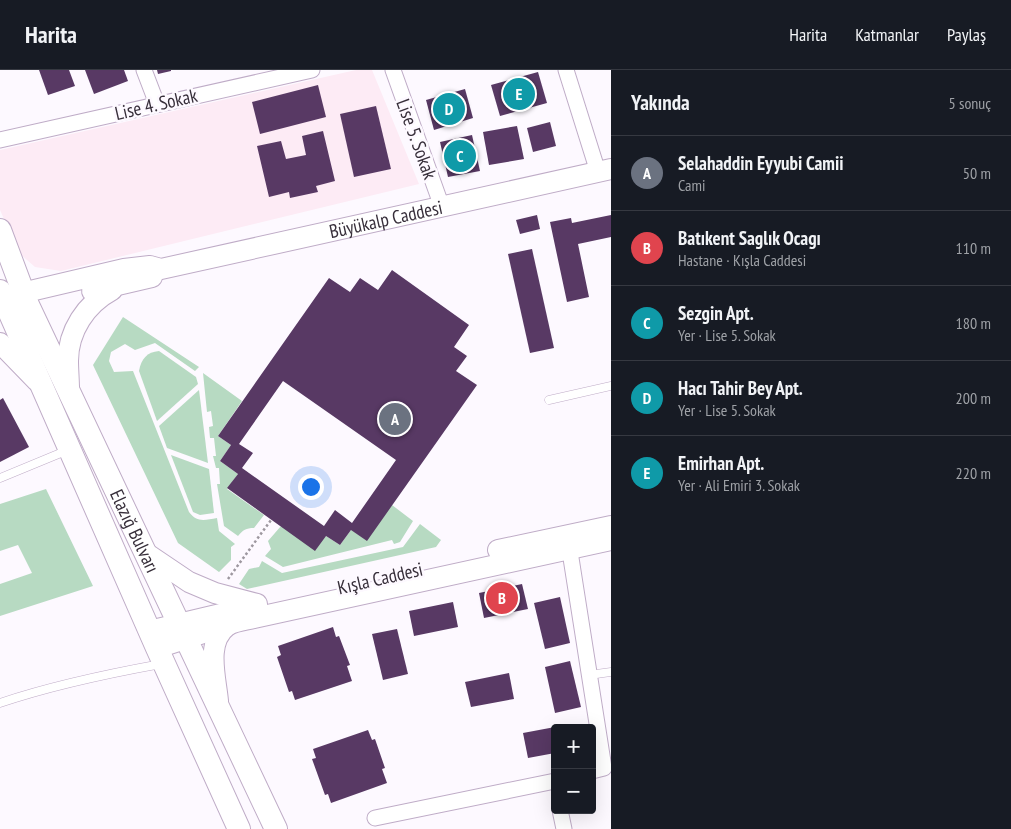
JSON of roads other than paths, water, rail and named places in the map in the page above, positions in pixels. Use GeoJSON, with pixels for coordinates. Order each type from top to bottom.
{"type":"FeatureCollection","features":[{"type":"Feature","properties":{"kind":"main road","name":"Elazığ Bulvarı"},"geometry":{"type":"LineString","coordinates":[[0,230],[9,301],[41,384],[239,829]]}},
{"type":"Feature","properties":{"kind":"main road","name":"Elazığ Bulvarı"},"geometry":{"type":"LineString","coordinates":[[9,301],[70,394],[184,631],[276,829]]}},
{"type":"Feature","properties":{"kind":"street"},"geometry":{"type":"LineString","coordinates":[[144,70],[157,104]]}},
{"type":"Feature","properties":{"kind":"street","name":"Lise 4. Sokak"},"geometry":{"type":"LineString","coordinates":[[0,140],[312,70]]}},
{"type":"Feature","properties":{"kind":"street","name":"Lise 5. Sokak"},"geometry":{"type":"LineString","coordinates":[[393,70],[442,207]]}},
{"type":"Feature","properties":{"kind":"street"},"geometry":{"type":"LineString","coordinates":[[566,70],[604,170]]}},
{"type":"Feature","properties":{"kind":"street","name":"Büyükalp Caddesi"},"geometry":{"type":"LineString","coordinates":[[9,301],[124,269],[150,266],[160,269],[604,170]]}},
{"type":"Feature","properties":{"kind":"street","name":"Büyükalp Caddesi"},"geometry":{"type":"LineString","coordinates":[[9,301],[122,284],[153,276],[160,269]]}},
{"type":"Feature","properties":{"kind":"street"},"geometry":{"type":"LineString","coordinates":[[70,394],[67,359],[76,327],[90,306],[104,294],[122,284]]}},
{"type":"Feature","properties":{"kind":"street"},"geometry":{"type":"LineString","coordinates":[[0,343],[41,384]]}},
{"type":"Feature","properties":{"kind":"street","name":"Kışla Caddesi"},"geometry":{"type":"LineString","coordinates":[[157,648],[184,631],[262,605],[568,542],[611,526]]}},
{"type":"Feature","properties":{"kind":"street"},"geometry":{"type":"LineString","coordinates":[[184,631],[228,625],[568,542],[611,540]]}},
{"type":"Feature","properties":{"kind":"street"},"geometry":{"type":"LineString","coordinates":[[568,542],[602,768]]}},
{"type":"Feature","properties":{"kind":"street"},"geometry":{"type":"LineString","coordinates":[[146,553],[189,582],[215,594],[262,605]]}},
{"type":"Feature","properties":{"kind":"street"},"geometry":{"type":"LineString","coordinates":[[218,705],[213,652],[216,640],[228,625]]}},
{"type":"Feature","properties":{"kind":"street"},"geometry":{"type":"LineString","coordinates":[[376,818],[551,783]]}},
{"type":"Feature","properties":{"kind":"street"},"geometry":{"type":"LineString","coordinates":[[561,814],[564,829]]}},
{"type":"Feature","properties":{"kind":"lane"},"geometry":{"type":"LineString","coordinates":[[549,400],[611,386]]}},
{"type":"Feature","properties":{"kind":"lane"},"geometry":{"type":"LineString","coordinates":[[0,478],[69,450]]}},
{"type":"Feature","properties":{"kind":"lane"},"geometry":{"type":"LineString","coordinates":[[0,703],[36,691],[91,677],[157,648]]}},
{"type":"Feature","properties":{"kind":"lane"},"geometry":{"type":"LineString","coordinates":[[589,675],[611,672]]}},
{"type":"Feature","properties":{"kind":"place","name":"Emirhan Apt."},"geometry":{"type":"Point","coordinates":[519,94]}},
{"type":"Feature","properties":{"kind":"place","name":"Hacı Tahir Bey Apt."},"geometry":{"type":"Point","coordinates":[449,109]}},
{"type":"Feature","properties":{"kind":"place","name":"Sezgin Apt."},"geometry":{"type":"Point","coordinates":[460,156]}},
{"type":"Feature","properties":{"kind":"place","name":"Selahaddin Eyyubi Camii"},"geometry":{"type":"Point","coordinates":[395,419]}},
{"type":"Feature","properties":{"kind":"place","name":"Batıkent Saglık Ocagı"},"geometry":{"type":"Point","coordinates":[502,598]}}]}
